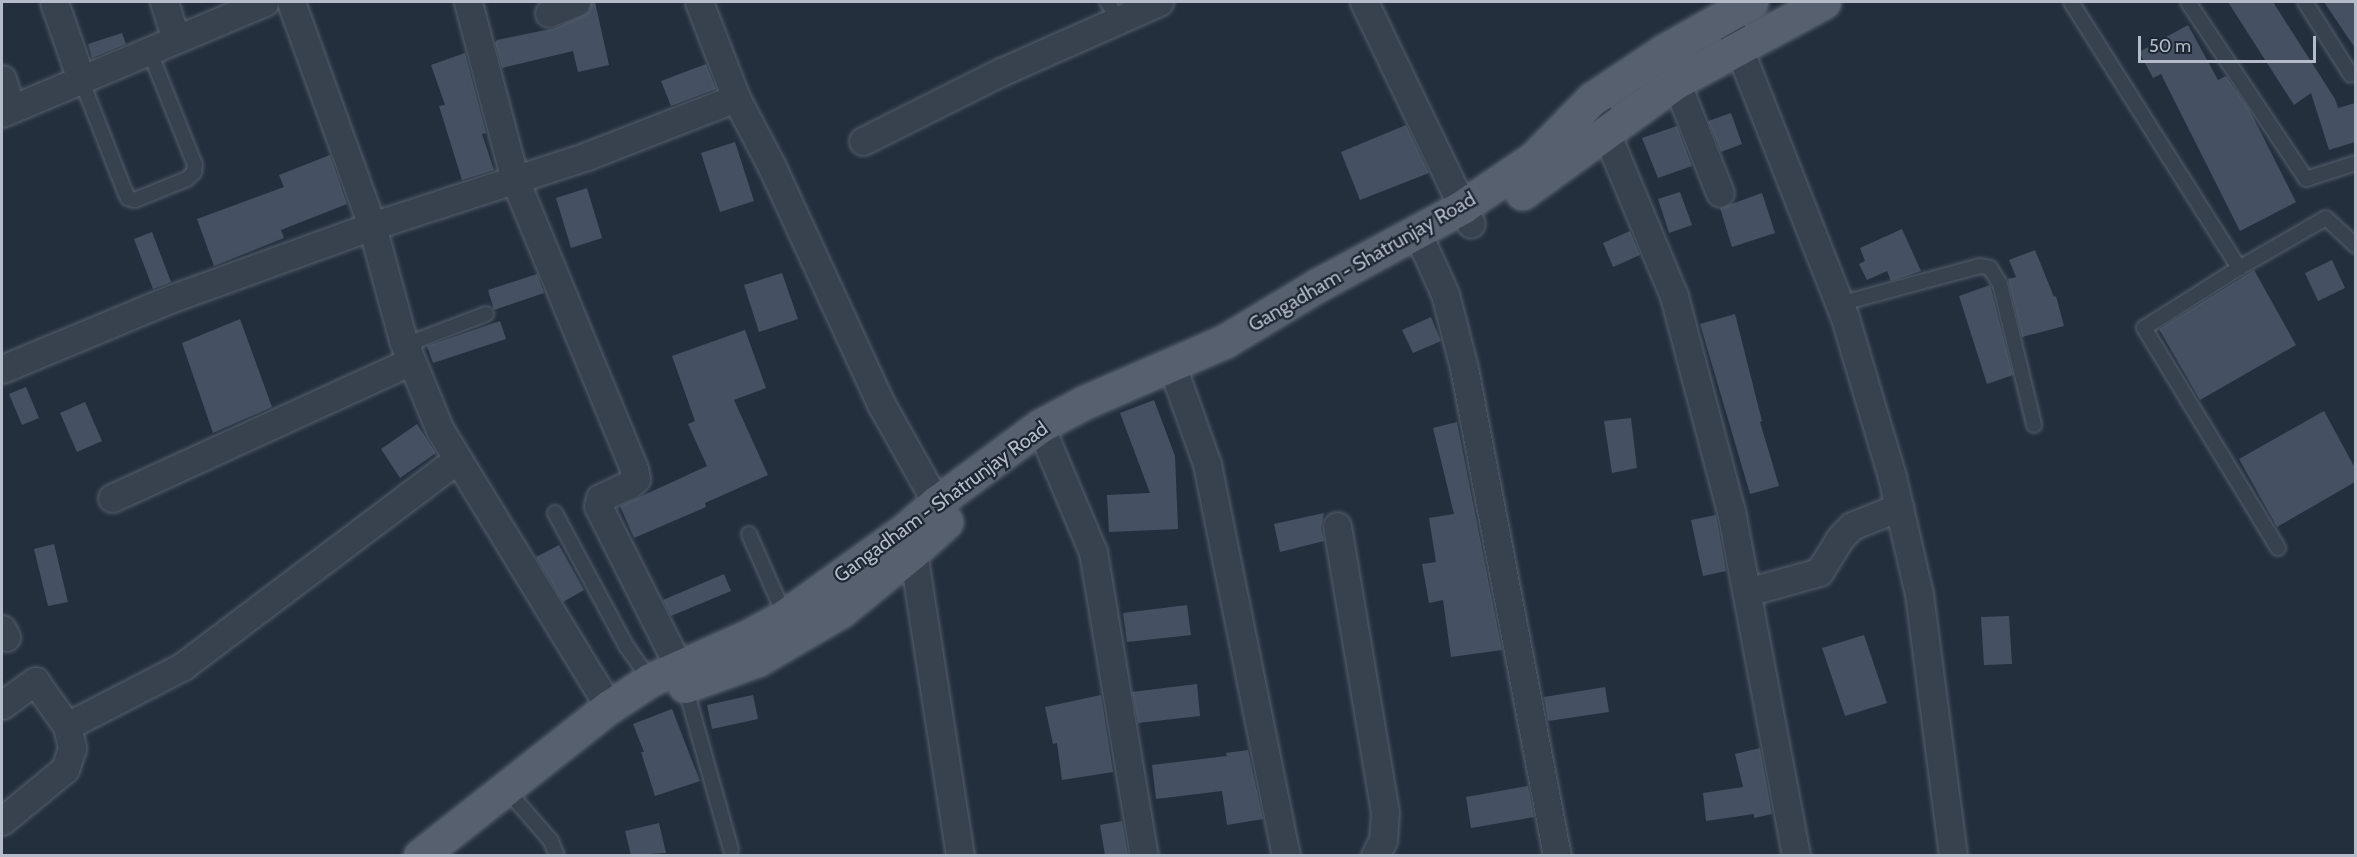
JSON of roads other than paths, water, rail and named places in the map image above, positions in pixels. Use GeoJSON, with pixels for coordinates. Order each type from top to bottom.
{"type":"FeatureCollection","features":[{"type":"Feature","properties":{"kind":"main road","name":"Gangadham - Shatrunjay Road"},"geometry":{"type":"LineString","coordinates":[[682,676],[785,616],[906,529],[941,512],[1042,433],[1173,371],[1318,285],[1421,240],[1466,216],[1508,204],[1676,82],[1738,46],[1824,2]]}},
{"type":"Feature","properties":{"kind":"main road","name":"Gangadham - Shatrunjay Road"},"geometry":{"type":"LineString","coordinates":[[1466,216],[1534,158],[1592,99],[1664,51],[1739,9]]}},
{"type":"Feature","properties":{"kind":"main road","name":"Gangadham - Shatrunjay Road"},"geometry":{"type":"LineString","coordinates":[[420,855],[506,789],[604,722],[650,680],[682,676],[757,660],[841,611],[913,552],[941,512]]}},
{"type":"Feature","properties":{"kind":"street"},"geometry":{"type":"LineString","coordinates":[[54,2],[81,79]]}},
{"type":"Feature","properties":{"kind":"street"},"geometry":{"type":"LineString","coordinates":[[164,2],[176,39]]}},
{"type":"Feature","properties":{"kind":"street"},"geometry":{"type":"LineString","coordinates":[[2,79],[6,110],[265,2]]}},
{"type":"Feature","properties":{"kind":"street"},"geometry":{"type":"LineString","coordinates":[[291,2],[372,226],[410,357],[440,430],[604,722]]}},
{"type":"Feature","properties":{"kind":"street"},"geometry":{"type":"LineString","coordinates":[[468,2],[515,180],[634,469],[636,478],[630,484],[600,498],[598,506],[682,676]]}},
{"type":"Feature","properties":{"kind":"street"},"geometry":{"type":"LineString","coordinates":[[549,13],[576,2]]}},
{"type":"Feature","properties":{"kind":"street"},"geometry":{"type":"LineString","coordinates":[[699,2],[736,98],[772,167],[881,404],[941,512]]}},
{"type":"Feature","properties":{"kind":"street"},"geometry":{"type":"LineString","coordinates":[[863,141],[1001,72],[1113,10],[1158,2]]}},
{"type":"Feature","properties":{"kind":"street"},"geometry":{"type":"LineString","coordinates":[[1364,2],[1466,216]]}},
{"type":"Feature","properties":{"kind":"street"},"geometry":{"type":"LineString","coordinates":[[1739,9],[1738,46],[1839,304],[1899,507],[1919,594],[1953,855]]}},
{"type":"Feature","properties":{"kind":"street"},"geometry":{"type":"LineString","coordinates":[[1676,82],[1720,193]]}},
{"type":"Feature","properties":{"kind":"street"},"geometry":{"type":"LineString","coordinates":[[2,369],[170,298],[372,226],[588,156],[736,98]]}},
{"type":"Feature","properties":{"kind":"street"},"geometry":{"type":"LineString","coordinates":[[1592,99],[1674,296],[1731,511],[1796,855]]}},
{"type":"Feature","properties":{"kind":"street"},"geometry":{"type":"LineString","coordinates":[[1421,240],[1445,294],[1464,368],[1557,855]]}},
{"type":"Feature","properties":{"kind":"street"},"geometry":{"type":"LineString","coordinates":[[112,498],[410,357]]}},
{"type":"Feature","properties":{"kind":"street"},"geometry":{"type":"LineString","coordinates":[[1173,371],[1209,475],[1286,855]]}},
{"type":"Feature","properties":{"kind":"street"},"geometry":{"type":"LineString","coordinates":[[1042,433],[1093,552],[1144,855]]}},
{"type":"Feature","properties":{"kind":"street"},"geometry":{"type":"LineString","coordinates":[[67,726],[183,666],[458,459]]}},
{"type":"Feature","properties":{"kind":"street"},"geometry":{"type":"LineString","coordinates":[[1747,592],[1819,572],[1840,538],[1852,526],[1899,507]]}},
{"type":"Feature","properties":{"kind":"street"},"geometry":{"type":"LineString","coordinates":[[1337,526],[1384,812],[1383,840],[1375,855]]}},
{"type":"Feature","properties":{"kind":"street"},"geometry":{"type":"LineString","coordinates":[[913,552],[960,855]]}},
{"type":"Feature","properties":{"kind":"street"},"geometry":{"type":"LineString","coordinates":[[2,705],[35,681],[67,726],[72,748],[65,769],[2,821]]}},
{"type":"Feature","properties":{"kind":"lane"},"geometry":{"type":"LineString","coordinates":[[2071,2],[2239,268]]}},
{"type":"Feature","properties":{"kind":"lane"},"geometry":{"type":"LineString","coordinates":[[2188,2],[2306,179],[2355,163]]}},
{"type":"Feature","properties":{"kind":"lane"},"geometry":{"type":"LineString","coordinates":[[2305,2],[2351,75]]}},
{"type":"Feature","properties":{"kind":"lane"},"geometry":{"type":"LineString","coordinates":[[81,79],[128,198],[135,201],[187,179],[194,171],[195,165],[149,50]]}},
{"type":"Feature","properties":{"kind":"lane"},"geometry":{"type":"LineString","coordinates":[[2278,548],[2144,328],[2239,268],[2326,218],[2355,246]]}},
{"type":"Feature","properties":{"kind":"lane"},"geometry":{"type":"LineString","coordinates":[[1839,304],[1980,266],[1990,268],[2000,284],[2034,425]]}},
{"type":"Feature","properties":{"kind":"lane"},"geometry":{"type":"LineString","coordinates":[[410,357],[418,340],[486,314]]}},
{"type":"Feature","properties":{"kind":"lane"},"geometry":{"type":"LineString","coordinates":[[555,513],[627,647],[650,680]]}},
{"type":"Feature","properties":{"kind":"lane"},"geometry":{"type":"LineString","coordinates":[[749,534],[785,616]]}},
{"type":"Feature","properties":{"kind":"lane"},"geometry":{"type":"LineString","coordinates":[[682,676],[731,850]]}},
{"type":"Feature","properties":{"kind":"lane"},"geometry":{"type":"LineString","coordinates":[[506,789],[551,841],[557,855]]}}]}
